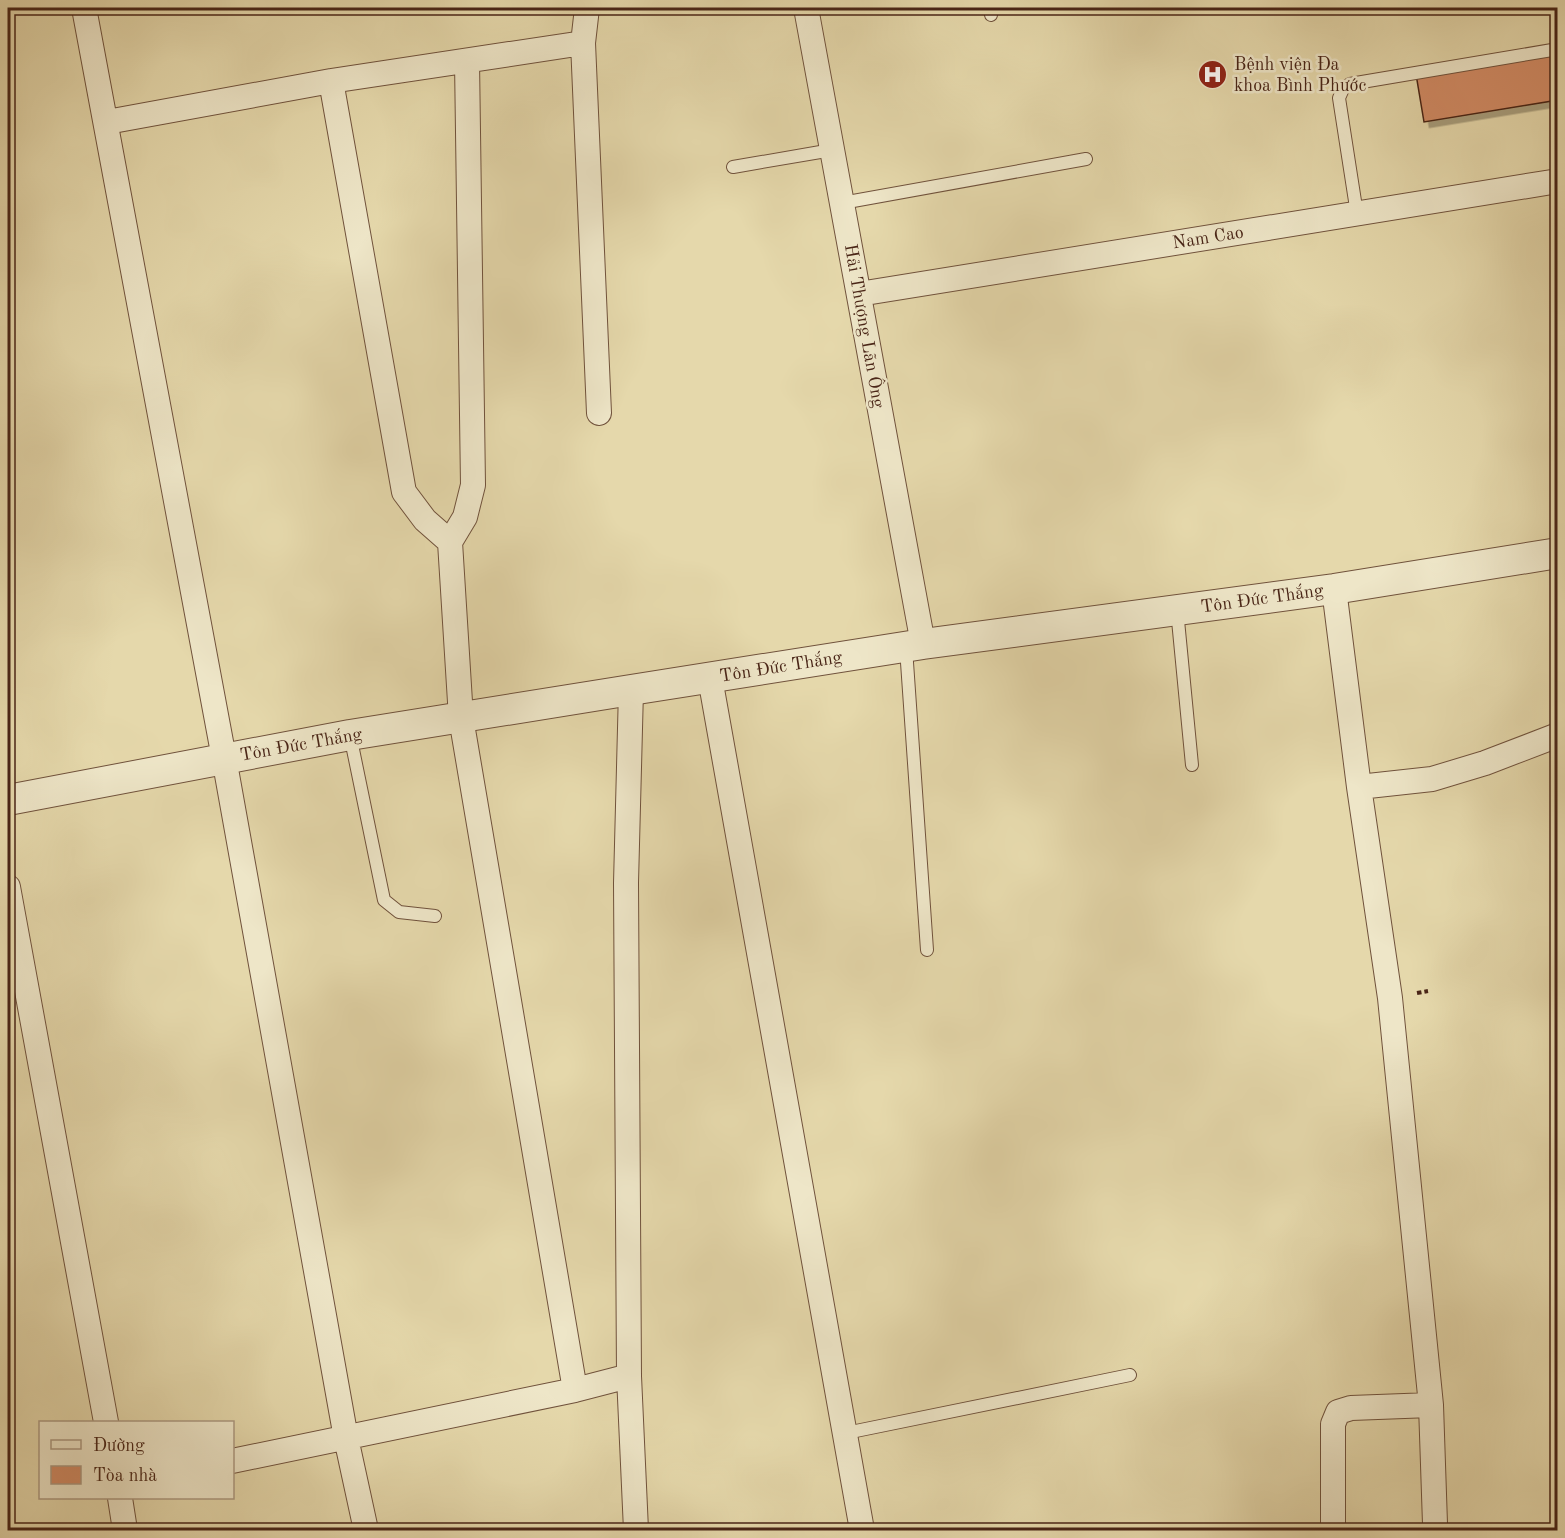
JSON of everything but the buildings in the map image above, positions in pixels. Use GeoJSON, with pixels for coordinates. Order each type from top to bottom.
{"type":"FeatureCollection","features":[{"type":"Feature","properties":{"kind":"street"},"geometry":{"type":"LineString","coordinates":[[84,8],[224,759],[346,1438],[366,1530]]}},
{"type":"Feature","properties":{"kind":"street"},"geometry":{"type":"LineString","coordinates":[[587,8],[583,43],[599,413]]}},
{"type":"Feature","properties":{"kind":"street","name":"Hải Thượng Lãn Ông"},"geometry":{"type":"LineString","coordinates":[[806,8],[859,294],[915,645]]}},
{"type":"Feature","properties":{"kind":"street"},"geometry":{"type":"LineString","coordinates":[[107,122],[331,81],[583,43]]}},
{"type":"Feature","properties":{"kind":"street"},"geometry":{"type":"LineString","coordinates":[[467,61],[473,485],[465,517],[450,542],[461,718],[575,1390]]}},
{"type":"Feature","properties":{"kind":"street"},"geometry":{"type":"LineString","coordinates":[[331,81],[404,492],[425,520],[450,542]]}},
{"type":"Feature","properties":{"kind":"street","name":"Nam Cao"},"geometry":{"type":"LineString","coordinates":[[859,294],[1557,182]]}},
{"type":"Feature","properties":{"kind":"street","name":"Tôn Đức Thắng"},"geometry":{"type":"LineString","coordinates":[[8,800],[350,735],[631,690],[915,645],[1334,589],[1557,553]]}},
{"type":"Feature","properties":{"kind":"street"},"geometry":{"type":"LineString","coordinates":[[1334,589],[1359,787],[1390,998],[1431,1405],[1435,1524]]}},
{"type":"Feature","properties":{"kind":"street"},"geometry":{"type":"LineString","coordinates":[[710,678],[862,1530]]}},
{"type":"Feature","properties":{"kind":"street"},"geometry":{"type":"LineString","coordinates":[[631,690],[626,883],[629,1376],[636,1530]]}},
{"type":"Feature","properties":{"kind":"street"},"geometry":{"type":"LineString","coordinates":[[1359,787],[1432,779],[1485,764],[1557,735]]}},
{"type":"Feature","properties":{"kind":"street"},"geometry":{"type":"LineString","coordinates":[[8,887],[106,1421]]}},
{"type":"Feature","properties":{"kind":"street"},"geometry":{"type":"LineString","coordinates":[[234,1461],[575,1390],[629,1376]]}},
{"type":"Feature","properties":{"kind":"street"},"geometry":{"type":"LineString","coordinates":[[1333,1530],[1333,1424],[1338,1412],[1351,1408],[1431,1405]]}},
{"type":"Feature","properties":{"kind":"street"},"geometry":{"type":"LineString","coordinates":[[120,1499],[125,1530]]}},
{"type":"Feature","properties":{"kind":"lane"},"geometry":{"type":"LineString","coordinates":[[1357,214],[1339,98],[1350,84],[1557,49]]}},
{"type":"Feature","properties":{"kind":"lane"},"geometry":{"type":"LineString","coordinates":[[733,167],[832,150]]}},
{"type":"Feature","properties":{"kind":"lane"},"geometry":{"type":"LineString","coordinates":[[842,203],[1086,159]]}},
{"type":"Feature","properties":{"kind":"lane"},"geometry":{"type":"LineString","coordinates":[[1177,610],[1192,765]]}},
{"type":"Feature","properties":{"kind":"lane"},"geometry":{"type":"LineString","coordinates":[[915,645],[927,951]]}},
{"type":"Feature","properties":{"kind":"lane"},"geometry":{"type":"LineString","coordinates":[[350,735],[384,900],[399,912],[435,916]]}},
{"type":"Feature","properties":{"kind":"lane"},"geometry":{"type":"LineString","coordinates":[[846,1433],[1130,1375]]}},
{"type":"Feature","properties":{"kind":"place","name":"Bệnh viện Đa khoa Bình Phước"},"geometry":{"type":"Point","coordinates":[1213,75]}}]}
